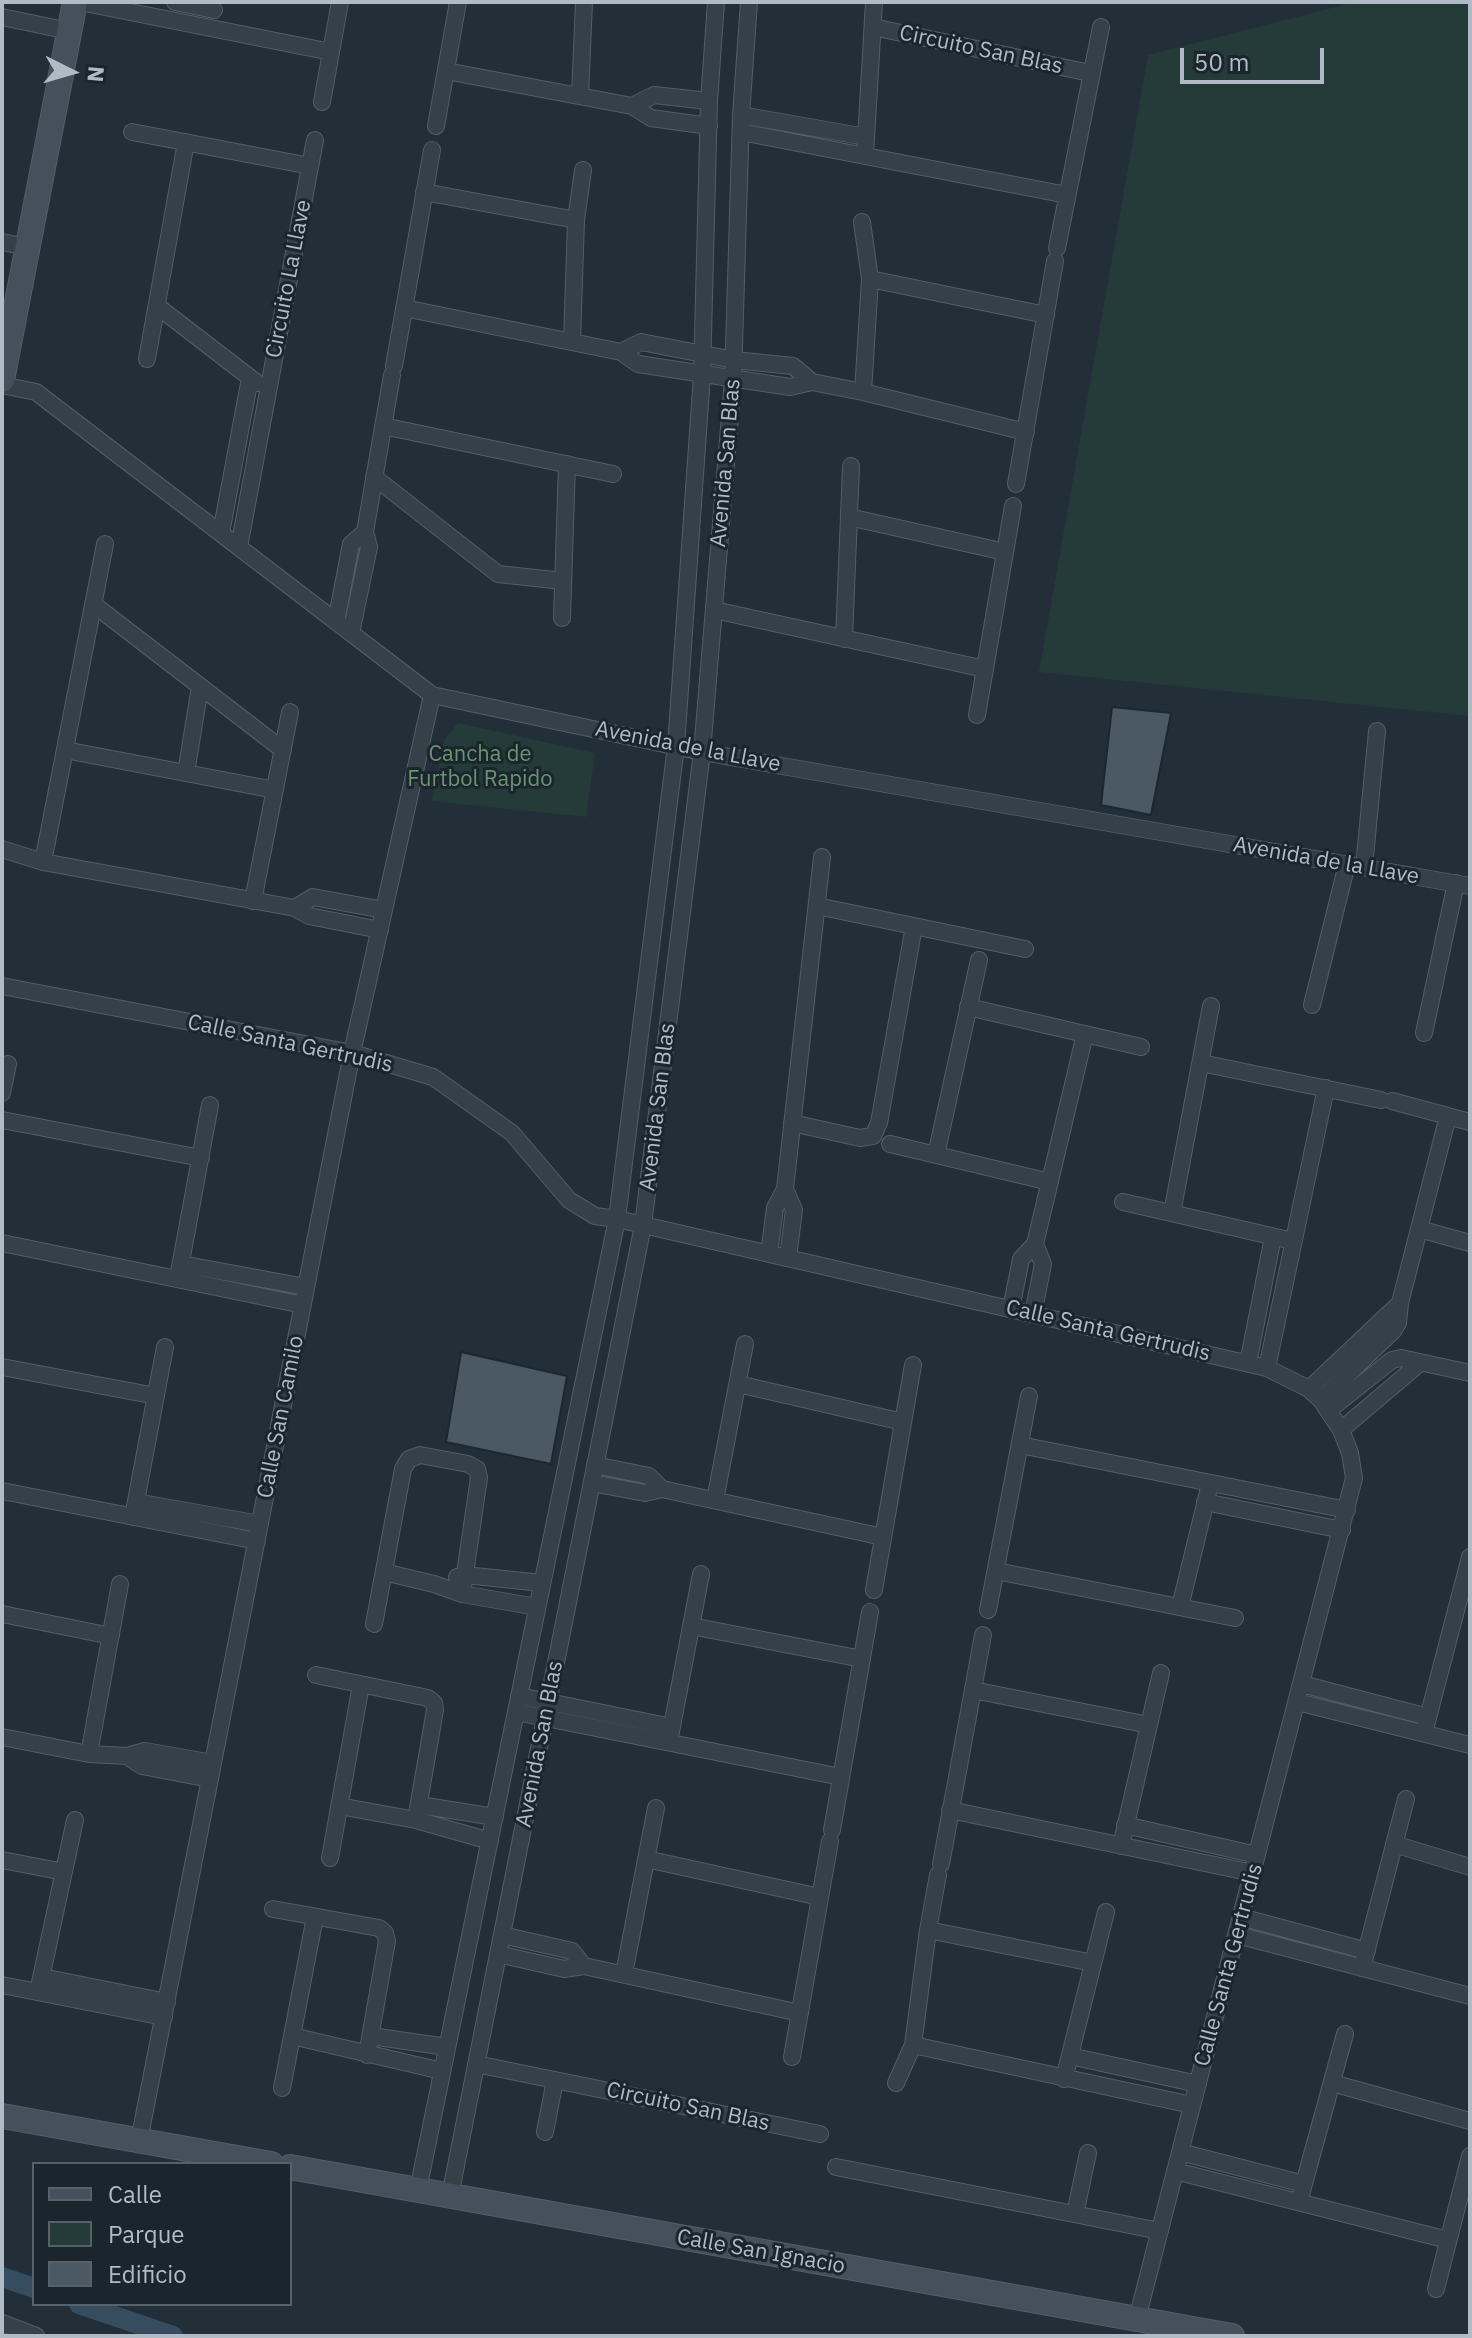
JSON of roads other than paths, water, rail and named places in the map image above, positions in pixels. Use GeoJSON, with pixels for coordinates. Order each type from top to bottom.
{"type":"FeatureCollection","features":[{"type":"Feature","properties":{"kind":"street"},"geometry":{"type":"LineString","coordinates":[[2,382],[77,2],[331,52]]}},
{"type":"Feature","properties":{"kind":"street"},"geometry":{"type":"LineString","coordinates":[[175,2],[214,6],[210,28]]}},
{"type":"Feature","properties":{"kind":"street"},"geometry":{"type":"LineString","coordinates":[[322,102],[340,2]]}},
{"type":"Feature","properties":{"kind":"street"},"geometry":{"type":"LineString","coordinates":[[436,126],[458,2]]}},
{"type":"Feature","properties":{"kind":"street"},"geometry":{"type":"LineString","coordinates":[[580,96],[584,2]]}},
{"type":"Feature","properties":{"kind":"street","name":"Avenida San Blas"},"geometry":{"type":"LineString","coordinates":[[418,2190],[617,1219],[676,746],[702,375],[709,101],[716,2]]}},
{"type":"Feature","properties":{"kind":"street","name":"Avenida San Blas"},"geometry":{"type":"LineString","coordinates":[[450,2196],[643,1225],[702,752],[733,380],[741,123],[749,2]]}},
{"type":"Feature","properties":{"kind":"street","name":"Circuito San Blas"},"geometry":{"type":"LineString","coordinates":[[865,156],[874,2]]}},
{"type":"Feature","properties":{"kind":"street"},"geometry":{"type":"LineString","coordinates":[[2,17],[69,31]]}},
{"type":"Feature","properties":{"kind":"street","name":"Circuito San Blas"},"geometry":{"type":"LineString","coordinates":[[873,27],[1090,73]]}},
{"type":"Feature","properties":{"kind":"street","name":"Circuito San Blas"},"geometry":{"type":"LineString","coordinates":[[1016,484],[1056,254],[1101,27]]}},
{"type":"Feature","properties":{"kind":"street"},"geometry":{"type":"LineString","coordinates":[[446,71],[632,106],[651,118],[709,126]]}},
{"type":"Feature","properties":{"kind":"street"},"geometry":{"type":"LineString","coordinates":[[632,106],[654,95],[709,101]]}},
{"type":"Feature","properties":{"kind":"street"},"geometry":{"type":"LineString","coordinates":[[741,123],[866,137]]}},
{"type":"Feature","properties":{"kind":"street"},"geometry":{"type":"LineString","coordinates":[[741,123],[865,156],[1067,195]]}},
{"type":"Feature","properties":{"kind":"street"},"geometry":{"type":"LineString","coordinates":[[132,132],[310,166]]}},
{"type":"Feature","properties":{"kind":"street","name":"Circuito La Llave"},"geometry":{"type":"LineString","coordinates":[[239,547],[315,140]]}},
{"type":"Feature","properties":{"kind":"street"},"geometry":{"type":"LineString","coordinates":[[147,359],[186,142]]}},
{"type":"Feature","properties":{"kind":"street"},"geometry":{"type":"LineString","coordinates":[[351,633],[369,547],[365,532],[432,150]]}},
{"type":"Feature","properties":{"kind":"street"},"geometry":{"type":"LineString","coordinates":[[572,342],[576,220],[583,170]]}},
{"type":"Feature","properties":{"kind":"street"},"geometry":{"type":"LineString","coordinates":[[424,192],[576,220]]}},
{"type":"Feature","properties":{"kind":"street"},"geometry":{"type":"LineString","coordinates":[[862,222],[870,279],[863,392]]}},
{"type":"Feature","properties":{"kind":"street"},"geometry":{"type":"LineString","coordinates":[[2,242],[27,247]]}},
{"type":"Feature","properties":{"kind":"street"},"geometry":{"type":"LineString","coordinates":[[870,279],[1046,315]]}},
{"type":"Feature","properties":{"kind":"street","name":"Circuito La Llave"},"geometry":{"type":"LineString","coordinates":[[157,306],[268,391]]}},
{"type":"Feature","properties":{"kind":"street"},"geometry":{"type":"LineString","coordinates":[[404,308],[621,352],[638,364],[790,387],[812,382],[1026,432]]}},
{"type":"Feature","properties":{"kind":"street"},"geometry":{"type":"LineString","coordinates":[[621,352],[641,342],[734,360],[793,366],[812,382]]}},
{"type":"Feature","properties":{"kind":"street","name":"Circuito La Llave"},"geometry":{"type":"LineString","coordinates":[[221,533],[250,378]]}},
{"type":"Feature","properties":{"kind":"street","name":"Avenida de la Llave"},"geometry":{"type":"LineString","coordinates":[[2,382],[36,392],[432,695],[702,752],[1463,884]]}},
{"type":"Feature","properties":{"kind":"street"},"geometry":{"type":"LineString","coordinates":[[383,426],[613,474]]}},
{"type":"Feature","properties":{"kind":"street"},"geometry":{"type":"LineString","coordinates":[[562,618],[567,464]]}},
{"type":"Feature","properties":{"kind":"street"},"geometry":{"type":"LineString","coordinates":[[844,639],[851,466]]}},
{"type":"Feature","properties":{"kind":"street"},"geometry":{"type":"LineString","coordinates":[[374,477],[498,574],[563,581]]}},
{"type":"Feature","properties":{"kind":"street"},"geometry":{"type":"LineString","coordinates":[[977,715],[1013,506]]}},
{"type":"Feature","properties":{"kind":"street"},"geometry":{"type":"LineString","coordinates":[[849,517],[1005,552]]}},
{"type":"Feature","properties":{"kind":"street"},"geometry":{"type":"LineString","coordinates":[[336,622],[351,544],[365,532]]}},
{"type":"Feature","properties":{"kind":"street"},"geometry":{"type":"LineString","coordinates":[[43,862],[105,544]]}},
{"type":"Feature","properties":{"kind":"street"},"geometry":{"type":"LineString","coordinates":[[93,604],[283,750]]}},
{"type":"Feature","properties":{"kind":"street"},"geometry":{"type":"LineString","coordinates":[[714,610],[985,669]]}},
{"type":"Feature","properties":{"kind":"street"},"geometry":{"type":"LineString","coordinates":[[186,773],[200,687]]}},
{"type":"Feature","properties":{"kind":"street","name":"Calle San Camilo"},"geometry":{"type":"LineString","coordinates":[[139,2141],[352,1053],[432,695]]}},
{"type":"Feature","properties":{"kind":"street"},"geometry":{"type":"LineString","coordinates":[[253,901],[290,712]]}},
{"type":"Feature","properties":{"kind":"street"},"geometry":{"type":"LineString","coordinates":[[1312,1005],[1355,866],[1377,731]]}},
{"type":"Feature","properties":{"kind":"street"},"geometry":{"type":"LineString","coordinates":[[65,750],[275,790]]}},
{"type":"Feature","properties":{"kind":"street"},"geometry":{"type":"LineString","coordinates":[[2,849],[43,862],[295,908],[309,916],[380,930]]}},
{"type":"Feature","properties":{"kind":"street"},"geometry":{"type":"LineString","coordinates":[[769,1254],[775,1208],[785,1189],[822,857]]}},
{"type":"Feature","properties":{"kind":"street"},"geometry":{"type":"LineString","coordinates":[[1424,1033],[1463,884]]}},
{"type":"Feature","properties":{"kind":"street"},"geometry":{"type":"LineString","coordinates":[[295,908],[313,897],[384,910]]}},
{"type":"Feature","properties":{"kind":"street"},"geometry":{"type":"LineString","coordinates":[[817,906],[1025,949]]}},
{"type":"Feature","properties":{"kind":"street"},"geometry":{"type":"LineString","coordinates":[[792,1123],[860,1138],[873,1136],[879,1123],[914,926]]}},
{"type":"Feature","properties":{"kind":"street"},"geometry":{"type":"LineString","coordinates":[[936,1155],[979,960]]}},
{"type":"Feature","properties":{"kind":"street","name":"Calle Santa Gertrudis"},"geometry":{"type":"LineString","coordinates":[[2,986],[352,1053],[433,1077],[512,1133],[569,1200],[595,1216],[1248,1363],[1267,1368],[1320,1400],[1341,1430],[1350,1453],[1354,1478],[1137,2319]]}},
{"type":"Feature","properties":{"kind":"street"},"geometry":{"type":"LineString","coordinates":[[1172,1213],[1211,1006]]}},
{"type":"Feature","properties":{"kind":"street"},"geometry":{"type":"LineString","coordinates":[[968,1007],[1141,1047]]}},
{"type":"Feature","properties":{"kind":"street"},"geometry":{"type":"LineString","coordinates":[[1011,1309],[1021,1259],[1035,1244],[1085,1034]]}},
{"type":"Feature","properties":{"kind":"street"},"geometry":{"type":"LineString","coordinates":[[1201,1063],[1386,1100],[1470,1122]]}},
{"type":"Feature","properties":{"kind":"street"},"geometry":{"type":"LineString","coordinates":[[2,1093],[8,1064]]}},
{"type":"Feature","properties":{"kind":"street"},"geometry":{"type":"LineString","coordinates":[[1267,1368],[1326,1088]]}},
{"type":"Feature","properties":{"kind":"street"},"geometry":{"type":"LineString","coordinates":[[179,1271],[210,1105]]}},
{"type":"Feature","properties":{"kind":"street"},"geometry":{"type":"LineString","coordinates":[[1320,1400],[1400,1303],[1448,1116]]}},
{"type":"Feature","properties":{"kind":"street"},"geometry":{"type":"LineString","coordinates":[[2,1120],[201,1158]]}},
{"type":"Feature","properties":{"kind":"street"},"geometry":{"type":"LineString","coordinates":[[890,1144],[1050,1182]]}},
{"type":"Feature","properties":{"kind":"street"},"geometry":{"type":"LineString","coordinates":[[785,1189],[794,1210],[788,1258]]}},
{"type":"Feature","properties":{"kind":"street"},"geometry":{"type":"LineString","coordinates":[[1123,1202],[1293,1241]]}},
{"type":"Feature","properties":{"kind":"street"},"geometry":{"type":"LineString","coordinates":[[1419,1229],[1470,1243]]}},
{"type":"Feature","properties":{"kind":"street"},"geometry":{"type":"LineString","coordinates":[[1248,1363],[1273,1237]]}},
{"type":"Feature","properties":{"kind":"street"},"geometry":{"type":"LineString","coordinates":[[2,1243],[306,1287]]}},
{"type":"Feature","properties":{"kind":"street"},"geometry":{"type":"LineString","coordinates":[[1033,1314],[1043,1264],[1035,1244]]}},
{"type":"Feature","properties":{"kind":"street"},"geometry":{"type":"LineString","coordinates":[[179,1271],[303,1305]]}},
{"type":"Feature","properties":{"kind":"street"},"geometry":{"type":"LineString","coordinates":[[715,1500],[745,1344]]}},
{"type":"Feature","properties":{"kind":"street"},"geometry":{"type":"LineString","coordinates":[[134,1509],[165,1347]]}},
{"type":"Feature","properties":{"kind":"street"},"geometry":{"type":"LineString","coordinates":[[1320,1400],[1401,1358],[1470,1373]]}},
{"type":"Feature","properties":{"kind":"street"},"geometry":{"type":"LineString","coordinates":[[1341,1430],[1420,1363]]}},
{"type":"Feature","properties":{"kind":"street"},"geometry":{"type":"LineString","coordinates":[[874,1590],[913,1365]]}},
{"type":"Feature","properties":{"kind":"street"},"geometry":{"type":"LineString","coordinates":[[2,1367],[156,1396]]}},
{"type":"Feature","properties":{"kind":"street"},"geometry":{"type":"LineString","coordinates":[[738,1384],[903,1422]]}},
{"type":"Feature","properties":{"kind":"street"},"geometry":{"type":"LineString","coordinates":[[988,1610],[1029,1396]]}},
{"type":"Feature","properties":{"kind":"street"},"geometry":{"type":"LineString","coordinates":[[1020,1445],[1347,1510]]}},
{"type":"Feature","properties":{"kind":"street"},"geometry":{"type":"LineString","coordinates":[[374,1624],[403,1469],[409,1459],[420,1455],[468,1464],[477,1469],[479,1478],[462,1594]]}},
{"type":"Feature","properties":{"kind":"street"},"geometry":{"type":"LineString","coordinates":[[595,1465],[649,1476],[662,1489]]}},
{"type":"Feature","properties":{"kind":"street"},"geometry":{"type":"LineString","coordinates":[[592,1483],[645,1493],[662,1489],[883,1537]]}},
{"type":"Feature","properties":{"kind":"street"},"geometry":{"type":"LineString","coordinates":[[1180,1607],[1210,1483]]}},
{"type":"Feature","properties":{"kind":"street"},"geometry":{"type":"LineString","coordinates":[[2,1491],[134,1509],[258,1533]]}},
{"type":"Feature","properties":{"kind":"street"},"geometry":{"type":"LineString","coordinates":[[1205,1502],[1342,1530]]}},
{"type":"Feature","properties":{"kind":"street"},"geometry":{"type":"LineString","coordinates":[[1426,1725],[1463,1614],[1470,1557]]}},
{"type":"Feature","properties":{"kind":"street"},"geometry":{"type":"LineString","coordinates":[[996,1571],[1235,1618]]}},
{"type":"Feature","properties":{"kind":"street"},"geometry":{"type":"LineString","coordinates":[[384,1572],[462,1594],[537,1607]]}},
{"type":"Feature","properties":{"kind":"street"},"geometry":{"type":"LineString","coordinates":[[670,1734],[701,1574]]}},
{"type":"Feature","properties":{"kind":"street"},"geometry":{"type":"LineString","coordinates":[[434,1584],[465,1575],[542,1583]]}},
{"type":"Feature","properties":{"kind":"street"},"geometry":{"type":"LineString","coordinates":[[89,1754],[120,1584]]}},
{"type":"Feature","properties":{"kind":"street"},"geometry":{"type":"LineString","coordinates":[[792,2057],[870,1612]]}},
{"type":"Feature","properties":{"kind":"street"},"geometry":{"type":"LineString","coordinates":[[2,1614],[111,1636]]}},
{"type":"Feature","properties":{"kind":"street"},"geometry":{"type":"LineString","coordinates":[[691,1626],[862,1659]]}},
{"type":"Feature","properties":{"kind":"street"},"geometry":{"type":"LineString","coordinates":[[896,2083],[913,2045],[928,1930],[983,1635]]}},
{"type":"Feature","properties":{"kind":"street"},"geometry":{"type":"LineString","coordinates":[[1121,1846],[1161,1673]]}},
{"type":"Feature","properties":{"kind":"street"},"geometry":{"type":"LineString","coordinates":[[316,1675],[428,1698],[434,1703],[417,1813]]}},
{"type":"Feature","properties":{"kind":"street"},"geometry":{"type":"LineString","coordinates":[[1302,1684],[1426,1725],[1470,1745]]}},
{"type":"Feature","properties":{"kind":"street"},"geometry":{"type":"LineString","coordinates":[[330,1858],[361,1685]]}},
{"type":"Feature","properties":{"kind":"street"},"geometry":{"type":"LineString","coordinates":[[973,1690],[1149,1725]]}},
{"type":"Feature","properties":{"kind":"street"},"geometry":{"type":"LineString","coordinates":[[1297,1702],[1426,1725]]}},
{"type":"Feature","properties":{"kind":"street"},"geometry":{"type":"LineString","coordinates":[[518,1704],[670,1734],[841,1777]]}},
{"type":"Feature","properties":{"kind":"street"},"geometry":{"type":"LineString","coordinates":[[2,1737],[89,1754],[127,1756],[145,1751],[212,1771]]}},
{"type":"Feature","properties":{"kind":"street"},"geometry":{"type":"LineString","coordinates":[[1362,1968],[1406,1799]]}},
{"type":"Feature","properties":{"kind":"street"},"geometry":{"type":"LineString","coordinates":[[339,1806],[495,1817]]}},
{"type":"Feature","properties":{"kind":"street"},"geometry":{"type":"LineString","coordinates":[[624,1974],[656,1808]]}},
{"type":"Feature","properties":{"kind":"street"},"geometry":{"type":"LineString","coordinates":[[950,1810],[1253,1873]]}},
{"type":"Feature","properties":{"kind":"street"},"geometry":{"type":"LineString","coordinates":[[417,1813],[490,1841]]}},
{"type":"Feature","properties":{"kind":"street"},"geometry":{"type":"LineString","coordinates":[[40,1984],[75,1820]]}},
{"type":"Feature","properties":{"kind":"street"},"geometry":{"type":"LineString","coordinates":[[1125,1825],[1257,1855]]}},
{"type":"Feature","properties":{"kind":"street"},"geometry":{"type":"LineString","coordinates":[[1394,1844],[1470,1867]]}},
{"type":"Feature","properties":{"kind":"street"},"geometry":{"type":"LineString","coordinates":[[646,1859],[820,1897]]}},
{"type":"Feature","properties":{"kind":"street"},"geometry":{"type":"LineString","coordinates":[[2,1860],[64,1872]]}},
{"type":"Feature","properties":{"kind":"street"},"geometry":{"type":"LineString","coordinates":[[273,1909],[379,1928],[385,1933],[387,1941],[367,2055]]}},
{"type":"Feature","properties":{"kind":"street"},"geometry":{"type":"LineString","coordinates":[[1064,2079],[1106,1912]]}},
{"type":"Feature","properties":{"kind":"street"},"geometry":{"type":"LineString","coordinates":[[282,2088],[315,1917]]}},
{"type":"Feature","properties":{"kind":"street"},"geometry":{"type":"LineString","coordinates":[[1241,1917],[1367,1951]]}},
{"type":"Feature","properties":{"kind":"street"},"geometry":{"type":"LineString","coordinates":[[928,1930],[1093,1963]]}},
{"type":"Feature","properties":{"kind":"street"},"geometry":{"type":"LineString","coordinates":[[502,1935],[572,1951],[584,1966]]}},
{"type":"Feature","properties":{"kind":"street"},"geometry":{"type":"LineString","coordinates":[[1237,1935],[1470,1996]]}},
{"type":"Feature","properties":{"kind":"street"},"geometry":{"type":"LineString","coordinates":[[498,1954],[564,1969],[584,1966],[800,2013]]}},
{"type":"Feature","properties":{"kind":"street"},"geometry":{"type":"LineString","coordinates":[[2,1985],[40,1984],[165,2010]]}},
{"type":"Feature","properties":{"kind":"street"},"geometry":{"type":"LineString","coordinates":[[1299,2202],[1345,2034]]}},
{"type":"Feature","properties":{"kind":"street"},"geometry":{"type":"LineString","coordinates":[[292,2036],[442,2071]]}},
{"type":"Feature","properties":{"kind":"street"},"geometry":{"type":"LineString","coordinates":[[371,2036],[447,2047]]}},
{"type":"Feature","properties":{"kind":"street"},"geometry":{"type":"LineString","coordinates":[[913,2045],[1192,2105]]}},
{"type":"Feature","properties":{"kind":"street"},"geometry":{"type":"LineString","coordinates":[[1070,2056],[1198,2084]]}},
{"type":"Feature","properties":{"kind":"street","name":"Circuito San Blas"},"geometry":{"type":"LineString","coordinates":[[476,2064],[820,2134]]}},
{"type":"Feature","properties":{"kind":"street"},"geometry":{"type":"LineString","coordinates":[[545,2132],[555,2080]]}},
{"type":"Feature","properties":{"kind":"street"},"geometry":{"type":"LineString","coordinates":[[1332,2083],[1470,2121]]}},
{"type":"Feature","properties":{"kind":"street"},"geometry":{"type":"LineString","coordinates":[[2,2116],[260,2162]]}},
{"type":"Feature","properties":{"kind":"street"},"geometry":{"type":"LineString","coordinates":[[1180,2152],[1304,2184]]}},
{"type":"Feature","properties":{"kind":"street"},"geometry":{"type":"LineString","coordinates":[[1075,2214],[1088,2153]]}},
{"type":"Feature","properties":{"kind":"street"},"geometry":{"type":"LineString","coordinates":[[1436,2289],[1470,2156]]}},
{"type":"Feature","properties":{"kind":"street","name":"Calle San Ignacio"},"geometry":{"type":"LineString","coordinates":[[292,2167],[1232,2336]]}},
{"type":"Feature","properties":{"kind":"street"},"geometry":{"type":"LineString","coordinates":[[836,2167],[1160,2231]]}},
{"type":"Feature","properties":{"kind":"street"},"geometry":{"type":"LineString","coordinates":[[1175,2171],[1448,2240]]}},
{"type":"Feature","properties":{"kind":"street"},"geometry":{"type":"LineString","coordinates":[[2,2323],[36,2336]]}},
{"type":"Feature","properties":{"kind":"waterway"},"geometry":{"type":"LineString","coordinates":[[2,2277],[32,2287]]}},
{"type":"Feature","properties":{"kind":"waterway"},"geometry":{"type":"LineString","coordinates":[[85,2306],[173,2336]]}},
{"type":"Feature","properties":{"kind":"park label","name":"Cancha de Furtbol Rapido"},"geometry":{"type":"Point","coordinates":[480,768]}}]}
